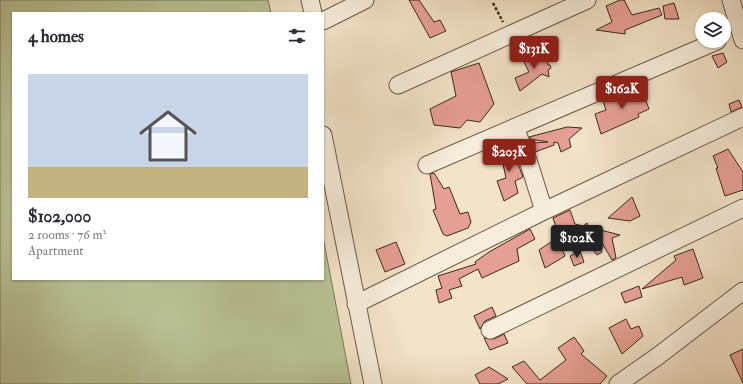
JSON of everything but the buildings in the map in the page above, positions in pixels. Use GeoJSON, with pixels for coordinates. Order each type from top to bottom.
{"type":"FeatureCollection","features":[{"type":"Feature","properties":{"kind":"street"},"geometry":{"type":"LineString","coordinates":[[310,0],[313,12]]}},
{"type":"Feature","properties":{"kind":"street"},"geometry":{"type":"LineString","coordinates":[[324,20],[365,0]]}},
{"type":"Feature","properties":{"kind":"street"},"geometry":{"type":"LineString","coordinates":[[398,85],[587,0]]}},
{"type":"Feature","properties":{"kind":"street"},"geometry":{"type":"LineString","coordinates":[[731,0],[742,36],[731,37]]}},
{"type":"Feature","properties":{"kind":"street"},"geometry":{"type":"LineString","coordinates":[[427,165],[701,48]]}},
{"type":"Feature","properties":{"kind":"street"},"geometry":{"type":"LineString","coordinates":[[356,304],[544,211],[743,117]]}},
{"type":"Feature","properties":{"kind":"street"},"geometry":{"type":"LineString","coordinates":[[515,128],[528,160],[544,211]]}},
{"type":"Feature","properties":{"kind":"street"},"geometry":{"type":"LineString","coordinates":[[324,140],[373,384]]}},
{"type":"Feature","properties":{"kind":"street"},"geometry":{"type":"LineString","coordinates":[[490,330],[743,208]]}},
{"type":"Feature","properties":{"kind":"street"},"geometry":{"type":"LineString","coordinates":[[618,384],[743,292]]}},
{"type":"Feature","properties":{"kind":"path"},"geometry":{"type":"LineString","coordinates":[[493,3],[509,35]]}},
{"type":"Feature","properties":{"kind":"green space"},"geometry":{"type":"Polygon","coordinates":[[[0,0],[268,0],[271,12],[12,12],[12,280],[324,280],[324,242],[351,384],[0,384],[0,0]]]}}]}
